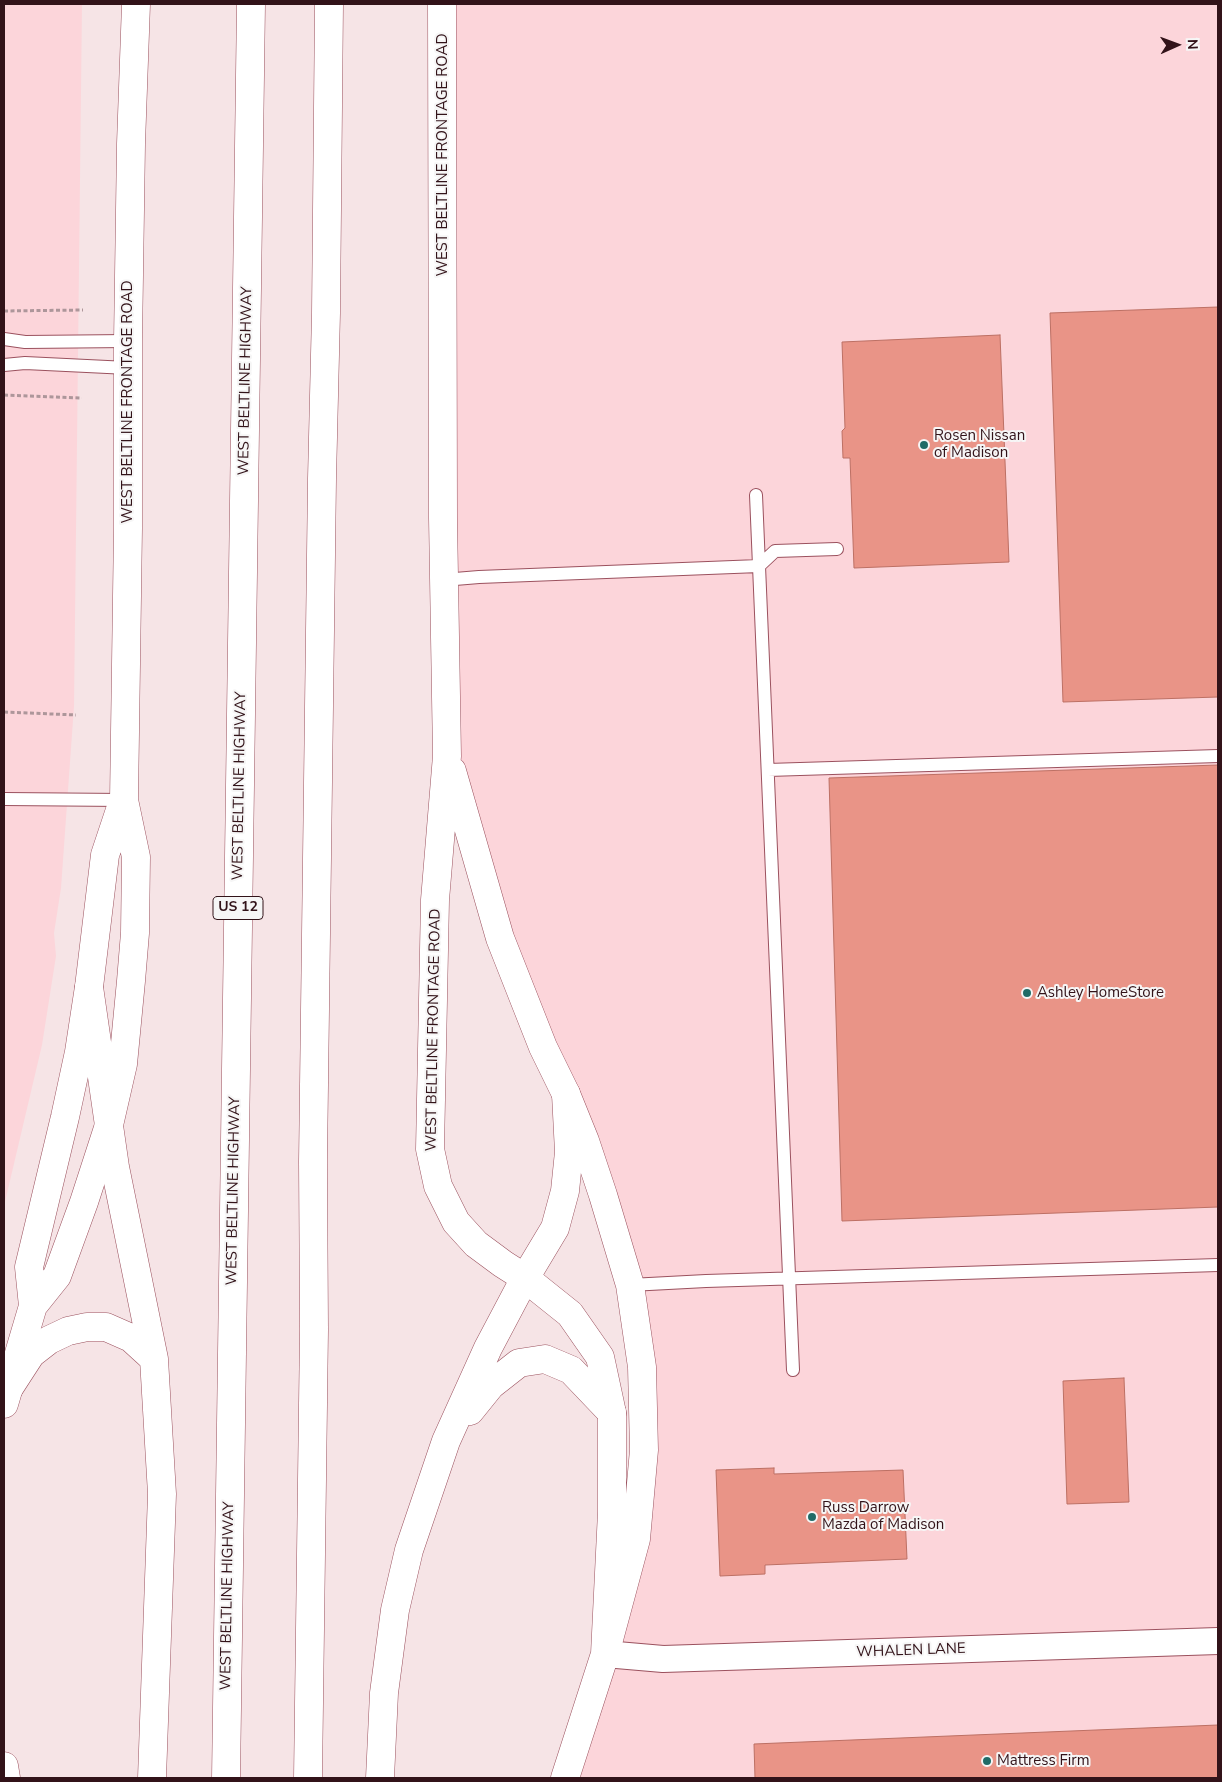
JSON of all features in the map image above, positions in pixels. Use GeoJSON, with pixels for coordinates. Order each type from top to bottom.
{"type":"FeatureCollection","features":[{"type":"Feature","properties":{"kind":"main road","name":"WEST BELTLINE FRONTAGE ROAD"},"geometry":{"type":"LineString","coordinates":[[5,1397],[33,1306],[56,1276],[84,1202],[109,1125],[123,1064],[135,933],[136,857],[124,800],[128,528],[128,341],[131,144],[136,4]]}},
{"type":"Feature","properties":{"kind":"main road","name":"WEST BELTLINE HIGHWAY"},"geometry":{"type":"LineString","coordinates":[[226,1778],[251,4]]}},
{"type":"Feature","properties":{"kind":"main road"},"geometry":{"type":"LineString","coordinates":[[308,1778],[314,1330],[313,1161],[329,4]]}},
{"type":"Feature","properties":{"kind":"main road","name":"WEST BELTLINE FRONTAGE ROAD"},"geometry":{"type":"LineString","coordinates":[[442,4],[444,580],[447,756],[435,900],[430,1149],[438,1186],[456,1222],[476,1244],[525,1278],[570,1314],[600,1357],[612,1414],[612,1512],[605,1654]]}},
{"type":"Feature","properties":{"kind":"main road","name":"WEST BELTLINE FRONTAGE ROAD"},"geometry":{"type":"LineString","coordinates":[[447,756],[500,938],[543,1047],[566,1094],[585,1140],[600,1186],[630,1285],[642,1367],[644,1450],[636,1540],[605,1654],[565,1778]]}},
{"type":"Feature","properties":{"kind":"main road","name":"WEST BELTLINE FRONTAGE ROAD"},"geometry":{"type":"LineString","coordinates":[[33,1306],[29,1267],[66,1117],[79,1052],[89,988],[105,854],[124,800]]}},
{"type":"Feature","properties":{"kind":"main road"},"geometry":{"type":"LineString","coordinates":[[89,988],[115,1167],[154,1359],[162,1494],[152,1778]]}},
{"type":"Feature","properties":{"kind":"main road"},"geometry":{"type":"LineString","coordinates":[[380,1778],[384,1693],[395,1610],[409,1550],[446,1441],[488,1348],[525,1278],[555,1228],[564,1191],[569,1152],[566,1094]]}},
{"type":"Feature","properties":{"kind":"main road"},"geometry":{"type":"LineString","coordinates":[[5,1397],[31,1354],[49,1340],[68,1331],[106,1326],[131,1338],[154,1359]]}},
{"type":"Feature","properties":{"kind":"main road"},"geometry":{"type":"LineString","coordinates":[[446,1441],[491,1385],[519,1363],[545,1359],[571,1370],[612,1414]]}},
{"type":"Feature","properties":{"kind":"main road"},"geometry":{"type":"LineString","coordinates":[[4,1766],[6,1778]]}},
{"type":"Feature","properties":{"kind":"street","name":"WHALEN LANE"},"geometry":{"type":"LineString","coordinates":[[605,1654],[663,1659],[1218,1640]]}},
{"type":"Feature","properties":{"kind":"lane"},"geometry":{"type":"LineString","coordinates":[[4,339],[25,342],[128,341]]}},
{"type":"Feature","properties":{"kind":"lane"},"geometry":{"type":"LineString","coordinates":[[4,365],[25,363],[128,368]]}},
{"type":"Feature","properties":{"kind":"lane"},"geometry":{"type":"LineString","coordinates":[[756,495],[793,1370]]}},
{"type":"Feature","properties":{"kind":"lane"},"geometry":{"type":"LineString","coordinates":[[444,580],[758,566],[775,551],[837,548]]}},
{"type":"Feature","properties":{"kind":"lane"},"geometry":{"type":"LineString","coordinates":[[768,770],[1218,756]]}},
{"type":"Feature","properties":{"kind":"lane"},"geometry":{"type":"LineString","coordinates":[[4,799],[124,800]]}},
{"type":"Feature","properties":{"kind":"lane"},"geometry":{"type":"LineString","coordinates":[[630,1285],[790,1278],[1218,1265]]}},
{"type":"Feature","properties":{"kind":"path"},"geometry":{"type":"LineString","coordinates":[[4,311],[83,310]]}},
{"type":"Feature","properties":{"kind":"path"},"geometry":{"type":"LineString","coordinates":[[4,396],[82,398]]}},
{"type":"Feature","properties":{"kind":"path"},"geometry":{"type":"LineString","coordinates":[[4,712],[76,716]]}},
{"type":"Feature","properties":{"kind":"shaded area"},"geometry":{"type":"Polygon","coordinates":[[[4,4],[82,4],[74,706],[61,888],[54,933],[56,956],[42,1045],[4,1206],[4,4]]]}},
{"type":"Feature","properties":{"kind":"shaded area"},"geometry":{"type":"Polygon","coordinates":[[[442,4],[1218,4],[1218,1778],[565,1778],[636,1539],[630,1285],[447,756],[442,4]]]}},
{"type":"Feature","properties":{"kind":"building"},"geometry":{"type":"Polygon","coordinates":[[[1218,307],[1218,697],[1063,702],[1050,313],[1218,307]]]}},
{"type":"Feature","properties":{"kind":"building","name":"Rosen Nissan of Madison"},"geometry":{"type":"Polygon","coordinates":[[[1000,335],[1009,562],[854,568],[850,458],[843,458],[842,431],[845,428],[842,342],[1000,335]]]}},
{"type":"Feature","properties":{"kind":"building","name":"Ashley HomeStore"},"geometry":{"type":"Polygon","coordinates":[[[1218,765],[1218,1207],[842,1221],[829,778],[1218,765]]]}},
{"type":"Feature","properties":{"kind":"building"},"geometry":{"type":"Polygon","coordinates":[[[1124,1378],[1129,1502],[1067,1504],[1063,1381],[1124,1378]]]}},
{"type":"Feature","properties":{"kind":"building","name":"Russ Darrow Mazda of Madison"},"geometry":{"type":"Polygon","coordinates":[[[774,1468],[774,1474],[903,1470],[907,1559],[765,1565],[765,1574],[720,1576],[716,1470],[774,1468]]]}},
{"type":"Feature","properties":{"kind":"building","name":"Mattress Firm"},"geometry":{"type":"Polygon","coordinates":[[[1218,1725],[1218,1778],[755,1778],[754,1744],[1218,1725]]]}},
{"type":"Feature","properties":{"kind":"place","name":"Rosen Nissan of Madison"},"geometry":{"type":"Point","coordinates":[924,445]}},
{"type":"Feature","properties":{"kind":"place","name":"Ashley HomeStore"},"geometry":{"type":"Point","coordinates":[1027,993]}},
{"type":"Feature","properties":{"kind":"place","name":"Russ Darrow Mazda of Madison"},"geometry":{"type":"Point","coordinates":[812,1517]}},
{"type":"Feature","properties":{"kind":"place","name":"Mattress Firm"},"geometry":{"type":"Point","coordinates":[987,1761]}}]}
